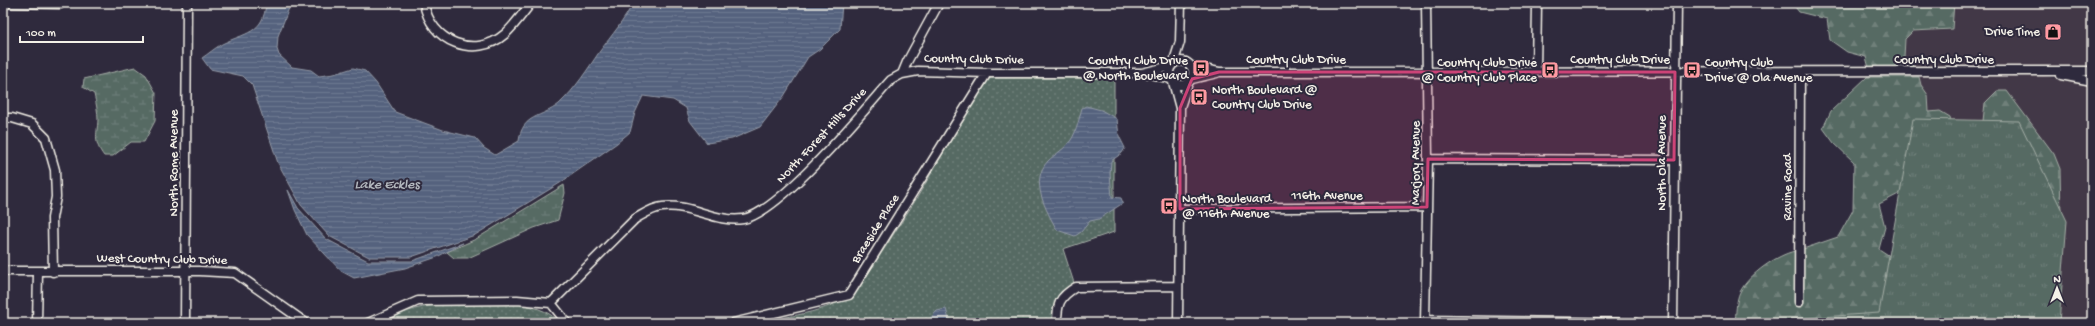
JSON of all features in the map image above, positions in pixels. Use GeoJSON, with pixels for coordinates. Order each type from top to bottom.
{"type":"FeatureCollection","features":[{"type":"Feature","properties":{"kind":"street"},"geometry":{"type":"LineString","coordinates":[[3,3],[60,4]]}},
{"type":"Feature","properties":{"kind":"street","name":"North Rome Avenue"},"geometry":{"type":"LineString","coordinates":[[186,323],[187,3]]}},
{"type":"Feature","properties":{"kind":"street"},"geometry":{"type":"LineString","coordinates":[[424,3],[432,25],[439,34],[450,41],[466,45],[481,45],[494,41],[505,34],[531,3]]}},
{"type":"Feature","properties":{"kind":"street","name":"North Forest Hills Drive"},"geometry":{"type":"LineString","coordinates":[[551,303],[635,219],[650,210],[663,207],[683,208],[722,219],[744,219],[759,213],[773,204],[809,171],[891,80],[902,74],[939,3]]}},
{"type":"Feature","properties":{"kind":"street"},"geometry":{"type":"LineString","coordinates":[[1178,323],[1180,108],[1169,72],[1180,42],[1181,3]]}},
{"type":"Feature","properties":{"kind":"street","name":"Marjory Avenue"},"geometry":{"type":"LineString","coordinates":[[1425,321],[1428,159],[1426,3]]}},
{"type":"Feature","properties":{"kind":"street"},"geometry":{"type":"LineString","coordinates":[[1536,72],[1537,3]]}},
{"type":"Feature","properties":{"kind":"street","name":"North Ola Avenue"},"geometry":{"type":"LineString","coordinates":[[1673,323],[1677,3]]}},
{"type":"Feature","properties":{"kind":"street"},"geometry":{"type":"LineString","coordinates":[[1180,42],[1191,65],[1190,81],[1180,108]]}},
{"type":"Feature","properties":{"kind":"street"},"geometry":{"type":"LineString","coordinates":[[1172,65],[1180,60],[1191,65]]}},
{"type":"Feature","properties":{"kind":"street","name":"Country Club Drive"},"geometry":{"type":"LineString","coordinates":[[1142,73],[1172,65]]}},
{"type":"Feature","properties":{"kind":"street","name":"Country Club Drive"},"geometry":{"type":"LineString","coordinates":[[1191,65],[1219,72],[2092,71]]}},
{"type":"Feature","properties":{"kind":"street","name":"Country Club Drive"},"geometry":{"type":"LineString","coordinates":[[902,74],[918,71],[987,73],[1142,73],[1172,80]]}},
{"type":"Feature","properties":{"kind":"street","name":"Country Club Drive"},"geometry":{"type":"LineString","coordinates":[[1190,81],[1219,72]]}},
{"type":"Feature","properties":{"kind":"street","name":"Ravine Road"},"geometry":{"type":"LineString","coordinates":[[1799,302],[1800,72]]}},
{"type":"Feature","properties":{"kind":"street"},"geometry":{"type":"LineString","coordinates":[[2044,72],[2092,81]]}},
{"type":"Feature","properties":{"kind":"street","name":"Braeside Place"},"geometry":{"type":"LineString","coordinates":[[733,323],[849,295],[987,73]]}},
{"type":"Feature","properties":{"kind":"street"},"geometry":{"type":"LineString","coordinates":[[1172,80],[1179,85],[1190,81]]}},
{"type":"Feature","properties":{"kind":"street"},"geometry":{"type":"LineString","coordinates":[[3,118],[12,118],[32,124],[46,138],[56,170],[56,197],[52,218],[53,272]]}},
{"type":"Feature","properties":{"kind":"street"},"geometry":{"type":"LineString","coordinates":[[1428,159],[1674,160]]}},
{"type":"Feature","properties":{"kind":"street","name":"116th Avenue"},"geometry":{"type":"LineString","coordinates":[[1180,209],[1427,207]]}},
{"type":"Feature","properties":{"kind":"street","name":"West Country Club Drive"},"geometry":{"type":"LineString","coordinates":[[3,271],[235,273],[306,323]]}},
{"type":"Feature","properties":{"kind":"street"},"geometry":{"type":"LineString","coordinates":[[37,323],[38,272]]}},
{"type":"Feature","properties":{"kind":"street"},"geometry":{"type":"LineString","coordinates":[[1057,323],[1057,305],[1067,292],[1076,288],[1178,286]]}},
{"type":"Feature","properties":{"kind":"street"},"geometry":{"type":"LineString","coordinates":[[368,323],[418,300],[517,300],[551,303],[568,323]]}},
{"type":"Feature","properties":{"kind":"street"},"geometry":{"type":"LineString","coordinates":[[1425,321],[1636,323]]}},
{"type":"Feature","properties":{"kind":"highlighted area"},"geometry":{"type":"Polygon","coordinates":[[[1219,72],[1675,72],[1674,160],[1428,159],[1427,207],[1180,209],[1180,108],[1192,79],[1219,72]]]}},
{"type":"Feature","properties":{"kind":"shaded area"},"geometry":{"type":"Polygon","coordinates":[[[1954,3],[2092,3],[2092,66],[1915,68],[1904,57],[1905,39],[1913,31],[1952,29],[1954,3]]]}},
{"type":"Feature","properties":{"kind":"shaded area"},"geometry":{"type":"Polygon","coordinates":[[[2044,76],[2092,86],[2092,323],[1966,323],[2061,216],[2061,195],[1983,121],[1975,138],[1929,113],[1928,95],[1921,85],[1919,77],[2044,76]]]}},
{"type":"Feature","properties":{"kind":"green space"},"geometry":{"type":"Polygon","coordinates":[[[1792,3],[1954,3],[1952,29],[1913,31],[1905,39],[1904,57],[1915,68],[1869,68],[1866,57],[1847,52],[1830,40],[1827,19],[1799,12],[1792,3]]]}},
{"type":"Feature","properties":{"kind":"green space"},"geometry":{"type":"Polygon","coordinates":[[[135,67],[146,75],[156,93],[155,121],[144,142],[131,142],[113,156],[104,156],[97,142],[98,117],[94,94],[83,87],[84,79],[135,67]]]}},
{"type":"Feature","properties":{"kind":"green space"},"geometry":{"type":"Polygon","coordinates":[[[1867,77],[1919,77],[1921,85],[1928,95],[1929,112],[1940,111],[1950,117],[1953,130],[1983,121],[1985,103],[1997,91],[2007,91],[2054,154],[2060,169],[2061,216],[1934,176],[1879,204],[1885,227],[1879,249],[1899,262],[1906,323],[1735,323],[1736,307],[1740,292],[1744,285],[1764,266],[1788,253],[1795,251],[1795,306],[1803,306],[1803,249],[1838,237],[1853,210],[1854,162],[1834,143],[1823,128],[1831,111],[1867,77]]]}},
{"type":"Feature","properties":{"kind":"green space"},"geometry":{"type":"Polygon","coordinates":[[[1114,78],[1114,232],[1063,249],[1074,283],[1060,296],[1056,305],[1053,323],[756,323],[812,312],[838,302],[850,295],[860,286],[915,201],[987,79],[1114,78]]]}},
{"type":"Feature","properties":{"kind":"green space"},"geometry":{"type":"Polygon","coordinates":[[[1913,119],[2019,121],[2067,221],[2059,323],[1777,323],[1777,320],[1879,313],[1913,119]]]}},
{"type":"Feature","properties":{"kind":"green space"},"geometry":{"type":"Polygon","coordinates":[[[564,185],[565,193],[558,220],[534,228],[468,258],[454,258],[447,252],[476,239],[564,185]]]}},
{"type":"Feature","properties":{"kind":"green space"},"geometry":{"type":"Polygon","coordinates":[[[510,303],[524,305],[550,314],[560,323],[381,323],[399,314],[415,309],[451,304],[510,303]]]}},
{"type":"Feature","properties":{"kind":"water","name":"Lake Eckles"},"geometry":{"type":"Polygon","coordinates":[[[266,3],[294,3],[289,8],[278,36],[277,49],[279,55],[292,67],[311,70],[319,76],[334,74],[353,68],[365,71],[376,83],[395,112],[443,130],[475,138],[484,148],[495,155],[519,141],[521,132],[528,121],[553,109],[571,92],[618,28],[633,3],[842,3],[840,29],[820,49],[808,57],[784,96],[760,127],[732,139],[707,143],[690,121],[686,108],[673,100],[643,96],[635,113],[630,132],[617,143],[560,183],[475,235],[411,257],[369,257],[329,236],[301,205],[278,163],[252,85],[243,76],[210,69],[202,58],[222,44],[252,31],[257,27],[264,13],[266,3]]]}},
{"type":"Feature","properties":{"kind":"water"},"geometry":{"type":"Polygon","coordinates":[[[1086,106],[1101,110],[1117,119],[1119,136],[1125,148],[1122,153],[1111,161],[1110,174],[1112,197],[1121,198],[1123,203],[1099,219],[1090,221],[1081,232],[1075,236],[1057,230],[1048,214],[1041,196],[1040,177],[1042,169],[1048,161],[1071,140],[1082,108],[1086,106]]]}},
{"type":"Feature","properties":{"kind":"water"},"geometry":{"type":"Polygon","coordinates":[[[288,190],[298,208],[326,239],[368,261],[412,261],[463,243],[437,257],[405,268],[354,278],[341,271],[307,235],[295,210],[288,190]]]}},
{"type":"Feature","properties":{"kind":"water"},"geometry":{"type":"Polygon","coordinates":[[[946,309],[950,323],[926,323],[937,311],[946,309]]]}},
{"type":"Feature","properties":{"kind":"place","name":"Drive Time"},"geometry":{"type":"Point","coordinates":[2053,32]}},
{"type":"Feature","properties":{"kind":"place","name":"Country Club Drive @ North Boulevard"},"geometry":{"type":"Point","coordinates":[1201,68]}},
{"type":"Feature","properties":{"kind":"place","name":"Country Club Drive @ Country Club Place"},"geometry":{"type":"Point","coordinates":[1550,70]}},
{"type":"Feature","properties":{"kind":"place","name":"Country Club Drive @ Ola Avenue"},"geometry":{"type":"Point","coordinates":[1692,70]}},
{"type":"Feature","properties":{"kind":"place","name":"North Boulevard @ Country Club Drive"},"geometry":{"type":"Point","coordinates":[1199,97]}},
{"type":"Feature","properties":{"kind":"place","name":"North Boulevard @ 116th Avenue"},"geometry":{"type":"Point","coordinates":[1169,206]}}]}
